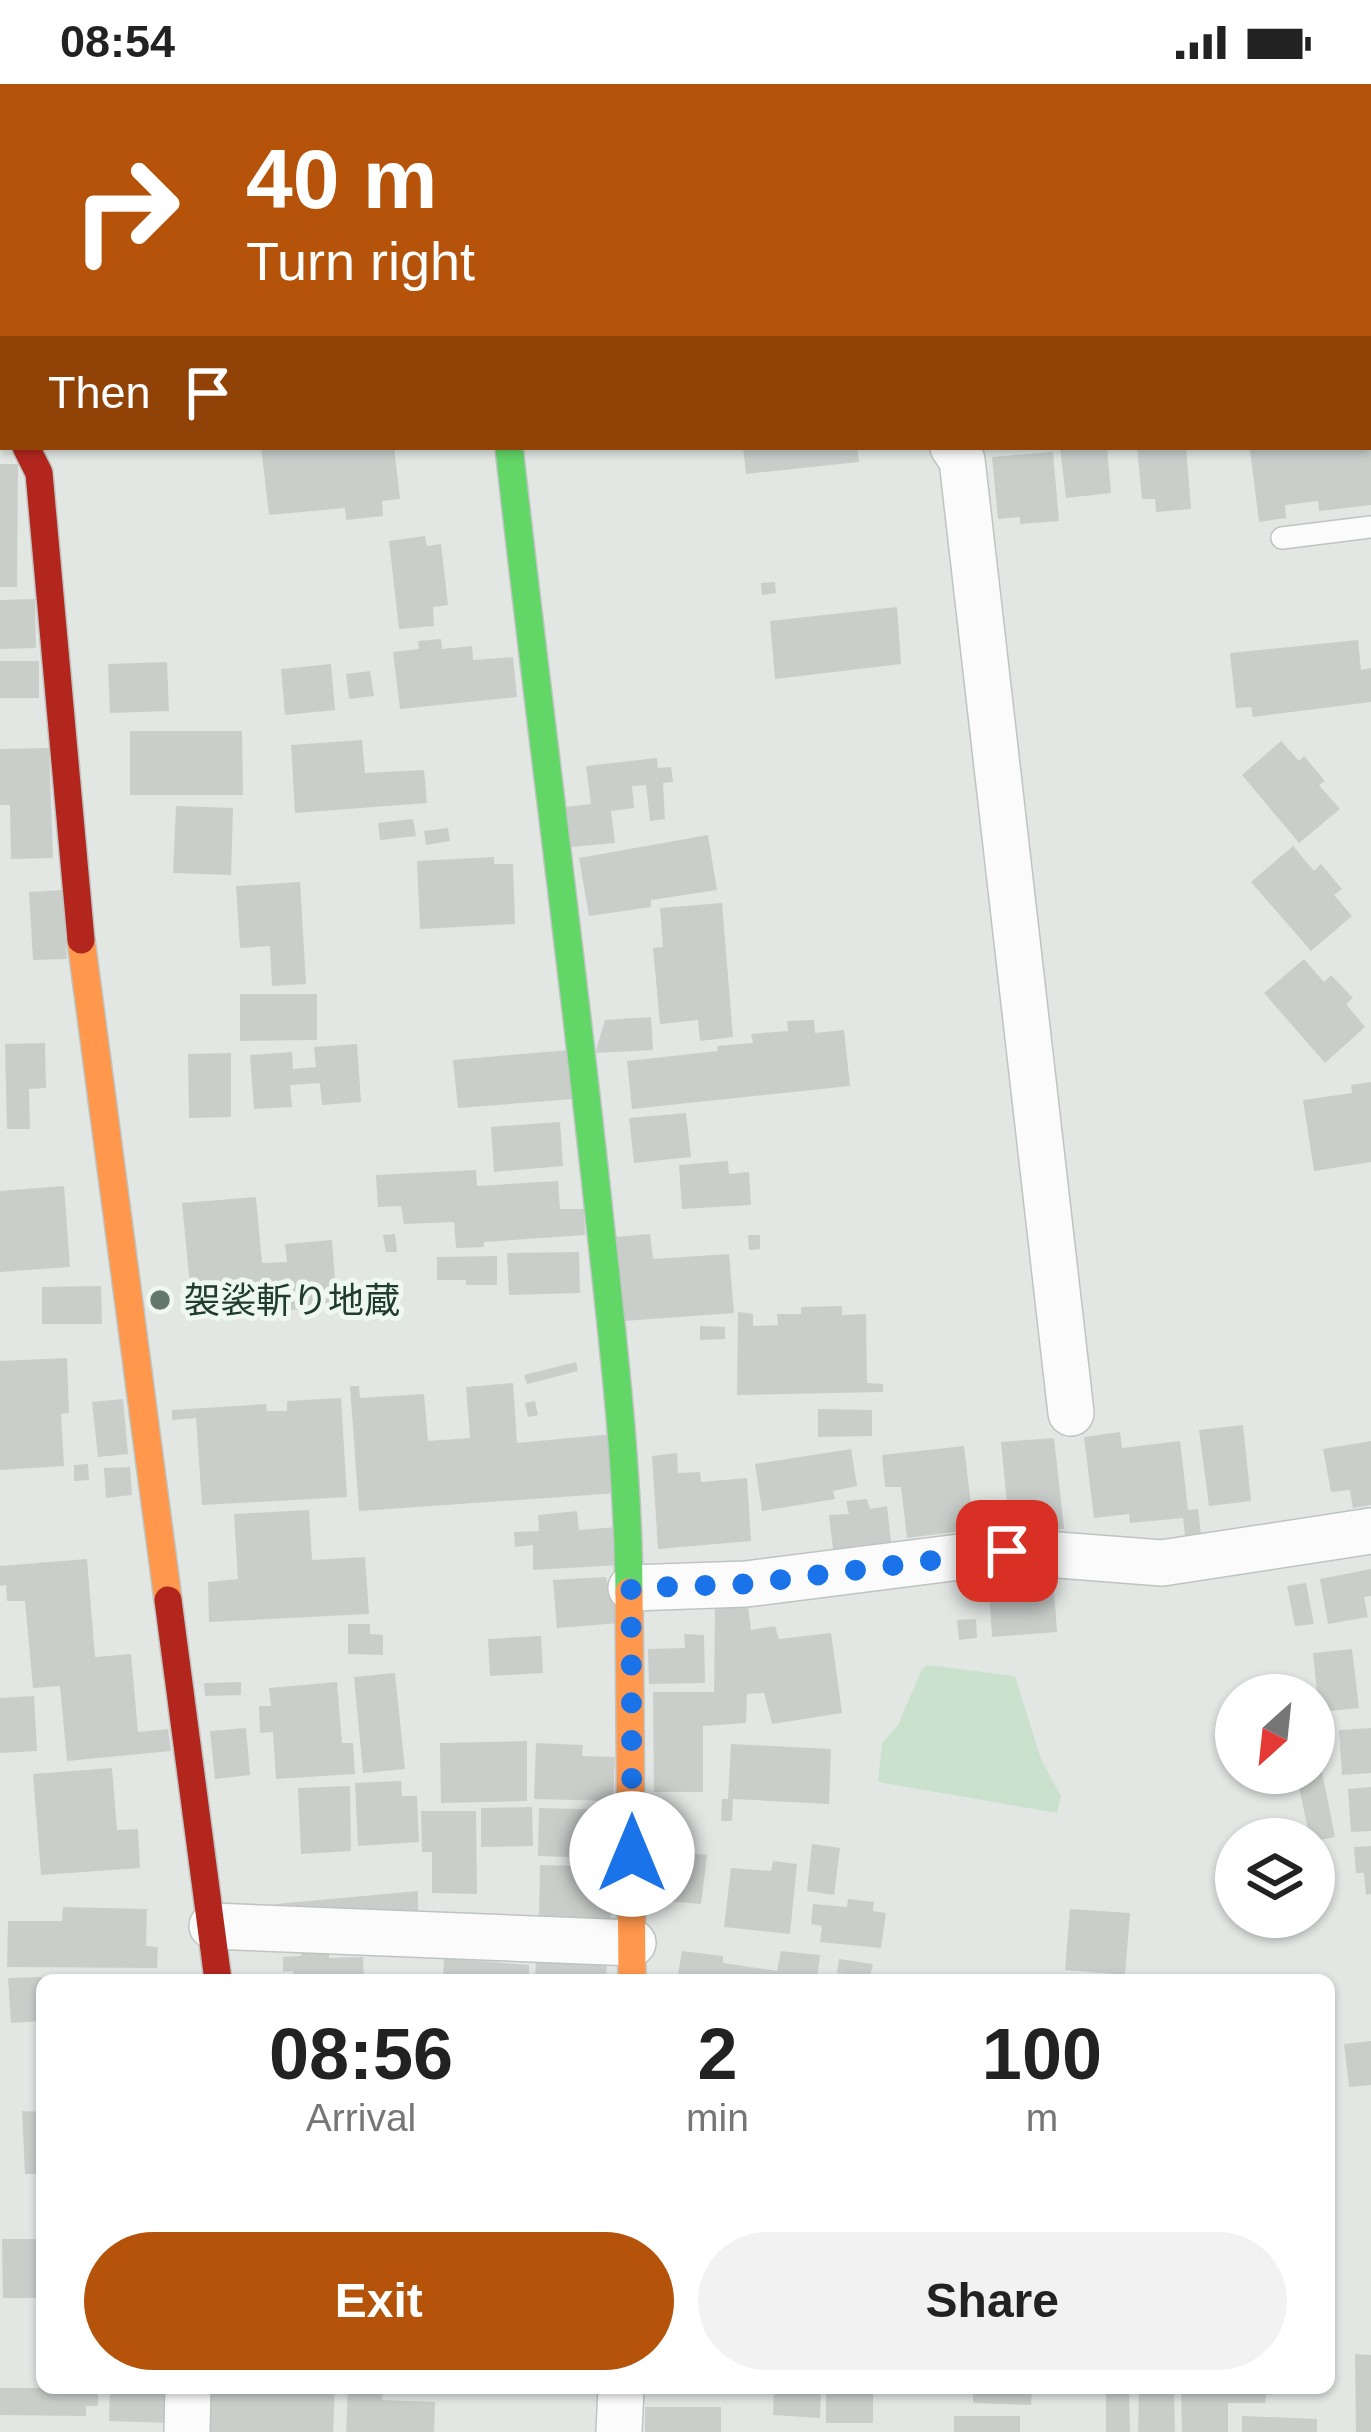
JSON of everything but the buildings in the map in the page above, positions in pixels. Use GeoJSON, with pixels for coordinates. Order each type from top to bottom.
{"type":"FeatureCollection","features":[{"type":"Feature","properties":{"kind":"street"},"geometry":{"type":"LineString","coordinates":[[27,450],[38,473],[81,938],[217,1974]]}},
{"type":"Feature","properties":{"kind":"street"},"geometry":{"type":"LineString","coordinates":[[212,1926],[632,1961],[628,1490],[509,450]]}},
{"type":"Feature","properties":{"kind":"street"},"geometry":{"type":"LineString","coordinates":[[955,450],[962,460],[1071,1413]]}},
{"type":"Feature","properties":{"kind":"street"},"geometry":{"type":"LineString","coordinates":[[631,1588],[746,1584],[1007,1551],[1162,1563],[1371,1531]]}},
{"type":"Feature","properties":{"kind":"street"},"geometry":{"type":"LineString","coordinates":[[188,2394],[188,2432]]}},
{"type":"Feature","properties":{"kind":"street"},"geometry":{"type":"LineString","coordinates":[[620,2394],[620,2432]]}},
{"type":"Feature","properties":{"kind":"lane"},"geometry":{"type":"LineString","coordinates":[[1282,538],[1371,527]]}},
{"type":"Feature","properties":{"kind":"green space"},"geometry":{"type":"Polygon","coordinates":[[[928,1665],[1015,1676],[1041,1759],[1061,1796],[1057,1813],[878,1782],[882,1743],[898,1725],[928,1665]]]}},
{"type":"Feature","properties":{"kind":"traffic: fast"},"geometry":{"type":"LineString","coordinates":[[509,450],[614,1350],[629,1592]]}},
{"type":"Feature","properties":{"kind":"traffic: slow"},"geometry":{"type":"LineString","coordinates":[[81,940],[168,1600]]}},
{"type":"Feature","properties":{"kind":"traffic: slow"},"geometry":{"type":"LineString","coordinates":[[629,1592],[632,1974]]}},
{"type":"Feature","properties":{"kind":"traffic: jam"},"geometry":{"type":"LineString","coordinates":[[28,450],[39,473],[81,940]]}},
{"type":"Feature","properties":{"kind":"traffic: jam"},"geometry":{"type":"LineString","coordinates":[[168,1600],[217,1974]]}},
{"type":"Feature","properties":{"kind":"place","name":"袈裟斬り地蔵"},"geometry":{"type":"Point","coordinates":[160,1300]}},
{"type":"Feature","properties":{"kind":"route"},"geometry":{"type":"LineString","coordinates":[[632,1854],[631,1588],[746,1584],[1007,1551]]}}]}
